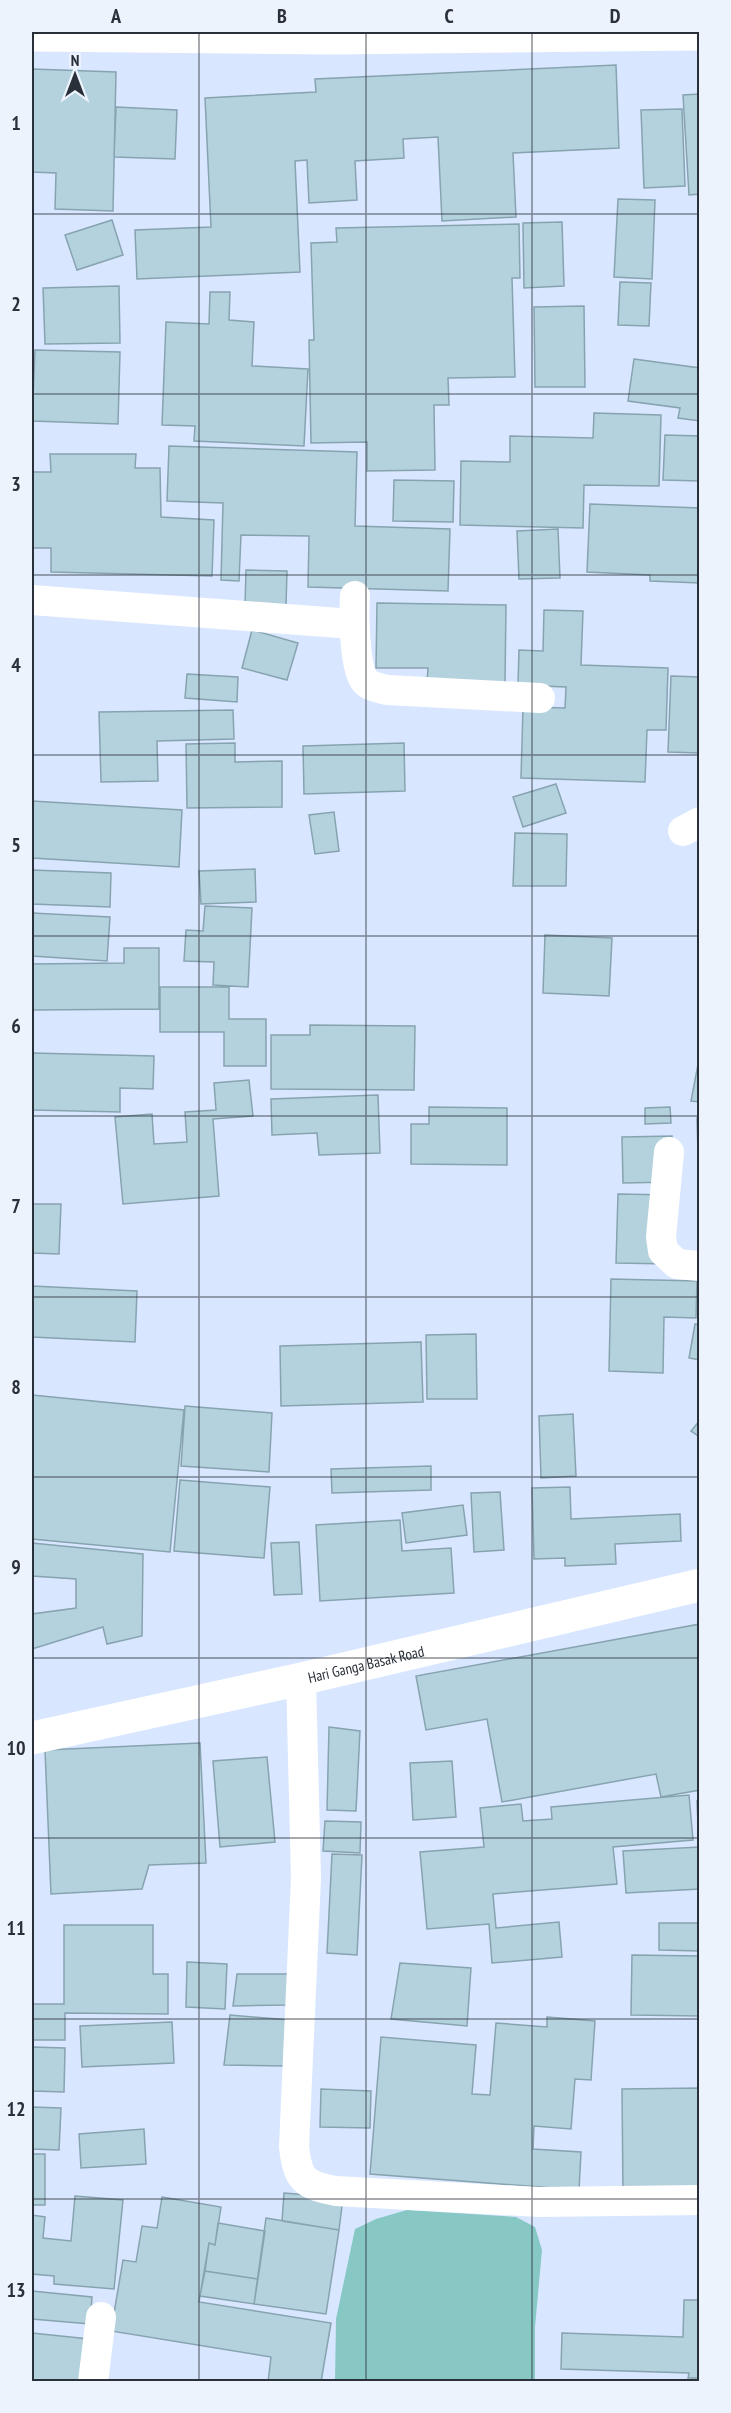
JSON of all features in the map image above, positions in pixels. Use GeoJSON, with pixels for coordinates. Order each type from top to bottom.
{"type":"FeatureCollection","features":[{"type":"Feature","properties":{"kind":"main road"},"geometry":{"type":"LineString","coordinates":[[32,35],[699,34]]}},
{"type":"Feature","properties":{"kind":"main road","name":"Hari Ganga Basak Road"},"geometry":{"type":"LineString","coordinates":[[32,1738],[302,1679],[699,1585]]}},
{"type":"Feature","properties":{"kind":"street"},"geometry":{"type":"LineString","coordinates":[[32,600],[354,610],[361,676],[367,684],[387,690],[540,698]]}},
{"type":"Feature","properties":{"kind":"street"},"geometry":{"type":"LineString","coordinates":[[669,1152],[661,1237],[663,1251],[677,1264],[699,1266]]}},
{"type":"Feature","properties":{"kind":"street"},"geometry":{"type":"LineString","coordinates":[[302,1679],[306,1878],[294,2147],[297,2169],[304,2181],[317,2187],[336,2191],[539,2202],[699,2200]]}},
{"type":"Feature","properties":{"kind":"street"},"geometry":{"type":"LineString","coordinates":[[93,2382],[100,2317]]}},
{"type":"Feature","properties":{"kind":"shaded area"},"geometry":{"type":"Polygon","coordinates":[[[407,2210],[516,2217],[535,2227],[542,2250],[535,2327],[535,2381],[335,2381],[336,2319],[355,2229],[376,2219],[407,2210]]]}},
{"type":"Feature","properties":{"kind":"building"},"geometry":{"type":"Polygon","coordinates":[[[616,65],[619,148],[513,153],[516,217],[442,221],[438,137],[403,139],[404,158],[355,161],[357,200],[309,203],[307,160],[295,161],[300,272],[137,279],[135,230],[211,227],[205,98],[316,92],[315,79],[616,65]]]}},
{"type":"Feature","properties":{"kind":"building"},"geometry":{"type":"Polygon","coordinates":[[[32,69],[116,72],[113,211],[55,209],[56,173],[32,172],[32,69]]]}},
{"type":"Feature","properties":{"kind":"building"},"geometry":{"type":"Polygon","coordinates":[[[700,94],[700,194],[689,195],[683,95],[700,94]]]}},
{"type":"Feature","properties":{"kind":"building"},"geometry":{"type":"Polygon","coordinates":[[[116,107],[177,110],[175,159],[114,157],[116,107]]]}},
{"type":"Feature","properties":{"kind":"building"},"geometry":{"type":"Polygon","coordinates":[[[682,109],[685,186],[644,188],[641,110],[682,109]]]}},
{"type":"Feature","properties":{"kind":"building"},"geometry":{"type":"Polygon","coordinates":[[[618,199],[655,200],[652,279],[614,277],[618,199]]]}},
{"type":"Feature","properties":{"kind":"building"},"geometry":{"type":"Polygon","coordinates":[[[112,220],[123,255],[77,270],[65,235],[112,220]]]}},
{"type":"Feature","properties":{"kind":"building"},"geometry":{"type":"Polygon","coordinates":[[[562,222],[564,286],[524,288],[523,223],[562,222]]]}},
{"type":"Feature","properties":{"kind":"building"},"geometry":{"type":"Polygon","coordinates":[[[519,224],[520,278],[512,278],[515,377],[448,378],[449,405],[434,405],[435,470],[367,471],[367,442],[311,443],[309,340],[314,340],[311,243],[337,242],[336,228],[519,224]]]}},
{"type":"Feature","properties":{"kind":"building"},"geometry":{"type":"Polygon","coordinates":[[[620,282],[651,283],[649,326],[618,325],[620,282]]]}},
{"type":"Feature","properties":{"kind":"building"},"geometry":{"type":"Polygon","coordinates":[[[119,286],[120,343],[45,344],[43,288],[119,286]]]}},
{"type":"Feature","properties":{"kind":"building"},"geometry":{"type":"Polygon","coordinates":[[[210,292],[230,292],[229,320],[254,322],[252,366],[308,369],[304,446],[194,441],[195,426],[162,425],[166,322],[209,324],[210,292]]]}},
{"type":"Feature","properties":{"kind":"building"},"geometry":{"type":"Polygon","coordinates":[[[584,306],[585,387],[535,387],[534,307],[584,306]]]}},
{"type":"Feature","properties":{"kind":"building"},"geometry":{"type":"Polygon","coordinates":[[[35,350],[120,352],[118,424],[32,421],[35,350]]]}},
{"type":"Feature","properties":{"kind":"building"},"geometry":{"type":"Polygon","coordinates":[[[634,359],[700,368],[700,421],[678,418],[680,408],[628,401],[634,359]]]}},
{"type":"Feature","properties":{"kind":"building"},"geometry":{"type":"Polygon","coordinates":[[[594,413],[661,415],[659,486],[584,485],[583,528],[460,525],[461,461],[510,462],[510,436],[593,438],[594,413]]]}},
{"type":"Feature","properties":{"kind":"building"},"geometry":{"type":"Polygon","coordinates":[[[665,435],[700,436],[700,481],[663,480],[665,435]]]}},
{"type":"Feature","properties":{"kind":"building"},"geometry":{"type":"Polygon","coordinates":[[[169,446],[357,452],[355,526],[450,529],[448,591],[308,587],[309,536],[241,535],[239,581],[221,580],[223,503],[167,501],[169,446]]]}},
{"type":"Feature","properties":{"kind":"building"},"geometry":{"type":"Polygon","coordinates":[[[50,454],[136,454],[135,468],[160,468],[161,517],[214,520],[212,576],[51,572],[51,548],[32,548],[32,472],[51,472],[50,454]]]}},
{"type":"Feature","properties":{"kind":"building"},"geometry":{"type":"Polygon","coordinates":[[[394,480],[454,481],[453,522],[393,521],[394,480]]]}},
{"type":"Feature","properties":{"kind":"building"},"geometry":{"type":"Polygon","coordinates":[[[590,504],[700,508],[700,583],[650,581],[650,575],[587,572],[590,504]]]}},
{"type":"Feature","properties":{"kind":"building"},"geometry":{"type":"Polygon","coordinates":[[[558,529],[560,578],[519,579],[517,531],[558,529]]]}},
{"type":"Feature","properties":{"kind":"building"},"geometry":{"type":"Polygon","coordinates":[[[246,570],[287,571],[286,606],[245,605],[246,570]]]}},
{"type":"Feature","properties":{"kind":"building"},"geometry":{"type":"Polygon","coordinates":[[[377,603],[506,605],[505,683],[427,682],[428,668],[376,668],[377,603]]]}},
{"type":"Feature","properties":{"kind":"building"},"geometry":{"type":"Polygon","coordinates":[[[544,610],[583,611],[581,665],[668,668],[666,730],[647,730],[645,782],[521,778],[523,707],[565,708],[566,687],[518,685],[519,650],[543,651],[544,610]]]}},
{"type":"Feature","properties":{"kind":"building"},"geometry":{"type":"Polygon","coordinates":[[[252,630],[298,643],[287,680],[242,668],[252,630]]]}},
{"type":"Feature","properties":{"kind":"building"},"geometry":{"type":"Polygon","coordinates":[[[187,674],[238,677],[237,702],[185,698],[187,674]]]}},
{"type":"Feature","properties":{"kind":"building"},"geometry":{"type":"Polygon","coordinates":[[[671,676],[700,677],[700,753],[668,752],[671,676]]]}},
{"type":"Feature","properties":{"kind":"building"},"geometry":{"type":"Polygon","coordinates":[[[233,710],[234,739],[157,741],[158,781],[101,782],[99,712],[233,710]]]}},
{"type":"Feature","properties":{"kind":"building"},"geometry":{"type":"Polygon","coordinates":[[[235,743],[235,762],[282,761],[282,807],[187,808],[186,744],[235,743]]]}},
{"type":"Feature","properties":{"kind":"building"},"geometry":{"type":"Polygon","coordinates":[[[404,743],[405,791],[304,794],[303,746],[404,743]]]}},
{"type":"Feature","properties":{"kind":"building"},"geometry":{"type":"Polygon","coordinates":[[[556,784],[566,813],[523,827],[513,797],[556,784]]]}},
{"type":"Feature","properties":{"kind":"building"},"geometry":{"type":"Polygon","coordinates":[[[32,801],[182,810],[179,867],[32,858],[32,801]]]}},
{"type":"Feature","properties":{"kind":"building"},"geometry":{"type":"Polygon","coordinates":[[[334,812],[339,851],[315,854],[309,815],[334,812]]]}},
{"type":"Feature","properties":{"kind":"building"},"geometry":{"type":"Polygon","coordinates":[[[515,833],[567,834],[566,886],[513,886],[515,833]]]}},
{"type":"Feature","properties":{"kind":"building"},"geometry":{"type":"Polygon","coordinates":[[[255,869],[256,902],[201,904],[199,871],[255,869]]]}},
{"type":"Feature","properties":{"kind":"building"},"geometry":{"type":"Polygon","coordinates":[[[32,870],[111,873],[110,907],[32,904],[32,870]]]}},
{"type":"Feature","properties":{"kind":"building"},"geometry":{"type":"Polygon","coordinates":[[[205,906],[252,908],[248,987],[213,985],[214,962],[184,961],[186,930],[203,931],[205,906]]]}},
{"type":"Feature","properties":{"kind":"building"},"geometry":{"type":"Polygon","coordinates":[[[32,913],[110,917],[107,961],[32,956],[32,913]]]}},
{"type":"Feature","properties":{"kind":"building"},"geometry":{"type":"Polygon","coordinates":[[[545,935],[612,938],[609,996],[543,993],[545,935]]]}},
{"type":"Feature","properties":{"kind":"building"},"geometry":{"type":"Polygon","coordinates":[[[124,948],[159,948],[159,1009],[32,1010],[32,964],[124,963],[124,948]]]}},
{"type":"Feature","properties":{"kind":"building"},"geometry":{"type":"Polygon","coordinates":[[[160,987],[229,987],[229,1019],[266,1019],[266,1066],[224,1066],[224,1032],[160,1032],[160,987]]]}},
{"type":"Feature","properties":{"kind":"building"},"geometry":{"type":"Polygon","coordinates":[[[310,1025],[415,1026],[414,1090],[271,1089],[271,1035],[310,1035],[310,1025]]]}},
{"type":"Feature","properties":{"kind":"building"},"geometry":{"type":"Polygon","coordinates":[[[32,1053],[154,1056],[153,1089],[120,1088],[120,1112],[32,1110],[32,1053]]]}},
{"type":"Feature","properties":{"kind":"building"},"geometry":{"type":"Polygon","coordinates":[[[700,1054],[700,1102],[691,1101],[700,1054]]]}},
{"type":"Feature","properties":{"kind":"building"},"geometry":{"type":"Polygon","coordinates":[[[249,1080],[253,1116],[213,1119],[219,1196],[123,1204],[115,1117],[152,1114],[154,1144],[187,1142],[185,1112],[216,1110],[214,1083],[249,1080]]]}},
{"type":"Feature","properties":{"kind":"building"},"geometry":{"type":"Polygon","coordinates":[[[378,1095],[380,1153],[319,1155],[317,1133],[272,1135],[271,1099],[378,1095]]]}},
{"type":"Feature","properties":{"kind":"building"},"geometry":{"type":"Polygon","coordinates":[[[429,1107],[507,1108],[507,1165],[411,1164],[411,1124],[429,1124],[429,1107]]]}},
{"type":"Feature","properties":{"kind":"building"},"geometry":{"type":"Polygon","coordinates":[[[670,1107],[671,1123],[645,1124],[645,1108],[670,1107]]]}},
{"type":"Feature","properties":{"kind":"building"},"geometry":{"type":"Polygon","coordinates":[[[697,1118],[700,1118],[700,1153],[698,1153],[697,1118]]]}},
{"type":"Feature","properties":{"kind":"building"},"geometry":{"type":"Polygon","coordinates":[[[672,1136],[673,1182],[623,1183],[622,1137],[672,1136]]]}},
{"type":"Feature","properties":{"kind":"building"},"geometry":{"type":"Polygon","coordinates":[[[618,1194],[671,1195],[669,1264],[616,1263],[618,1194]]]}},
{"type":"Feature","properties":{"kind":"building"},"geometry":{"type":"Polygon","coordinates":[[[32,1204],[61,1204],[59,1254],[32,1253],[32,1204]]]}},
{"type":"Feature","properties":{"kind":"building"},"geometry":{"type":"Polygon","coordinates":[[[611,1279],[697,1281],[696,1318],[664,1317],[663,1373],[609,1371],[611,1279]]]}},
{"type":"Feature","properties":{"kind":"building"},"geometry":{"type":"Polygon","coordinates":[[[32,1286],[137,1291],[135,1342],[32,1337],[32,1286]]]}},
{"type":"Feature","properties":{"kind":"building"},"geometry":{"type":"Polygon","coordinates":[[[695,1324],[700,1325],[700,1360],[689,1358],[695,1324]]]}},
{"type":"Feature","properties":{"kind":"building"},"geometry":{"type":"Polygon","coordinates":[[[476,1334],[477,1399],[427,1399],[426,1335],[476,1334]]]}},
{"type":"Feature","properties":{"kind":"building"},"geometry":{"type":"Polygon","coordinates":[[[421,1342],[423,1402],[281,1406],[280,1346],[421,1342]]]}},
{"type":"Feature","properties":{"kind":"building"},"geometry":{"type":"Polygon","coordinates":[[[32,1395],[184,1410],[170,1552],[32,1539],[32,1395]]]}},
{"type":"Feature","properties":{"kind":"building"},"geometry":{"type":"Polygon","coordinates":[[[185,1406],[272,1413],[269,1472],[181,1466],[185,1406]]]}},
{"type":"Feature","properties":{"kind":"building"},"geometry":{"type":"Polygon","coordinates":[[[573,1414],[576,1476],[541,1478],[539,1416],[573,1414]]]}},
{"type":"Feature","properties":{"kind":"building"},"geometry":{"type":"Polygon","coordinates":[[[700,1420],[700,1437],[691,1431],[700,1420]]]}},
{"type":"Feature","properties":{"kind":"building"},"geometry":{"type":"Polygon","coordinates":[[[431,1466],[431,1490],[332,1493],[331,1469],[431,1466]]]}},
{"type":"Feature","properties":{"kind":"building"},"geometry":{"type":"Polygon","coordinates":[[[180,1480],[270,1487],[264,1558],[174,1551],[180,1480]]]}},
{"type":"Feature","properties":{"kind":"building"},"geometry":{"type":"Polygon","coordinates":[[[570,1487],[571,1519],[680,1514],[681,1541],[615,1544],[616,1564],[565,1566],[565,1558],[534,1559],[532,1488],[570,1487]]]}},
{"type":"Feature","properties":{"kind":"building"},"geometry":{"type":"Polygon","coordinates":[[[500,1492],[504,1550],[474,1552],[471,1493],[500,1492]]]}},
{"type":"Feature","properties":{"kind":"building"},"geometry":{"type":"Polygon","coordinates":[[[463,1505],[467,1535],[406,1543],[402,1513],[463,1505]]]}},
{"type":"Feature","properties":{"kind":"building"},"geometry":{"type":"Polygon","coordinates":[[[400,1520],[402,1551],[451,1548],[454,1593],[320,1601],[316,1525],[400,1520]]]}},
{"type":"Feature","properties":{"kind":"building"},"geometry":{"type":"Polygon","coordinates":[[[299,1542],[302,1594],[274,1595],[271,1543],[299,1542]]]}},
{"type":"Feature","properties":{"kind":"building"},"geometry":{"type":"Polygon","coordinates":[[[32,1543],[143,1554],[142,1636],[107,1644],[103,1627],[32,1649],[32,1614],[76,1608],[76,1579],[32,1576],[32,1543]]]}},
{"type":"Feature","properties":{"kind":"building"},"geometry":{"type":"Polygon","coordinates":[[[700,1624],[700,1790],[661,1797],[656,1774],[502,1802],[487,1719],[426,1730],[416,1676],[700,1624]]]}},
{"type":"Feature","properties":{"kind":"building"},"geometry":{"type":"Polygon","coordinates":[[[329,1727],[360,1731],[356,1811],[327,1810],[329,1727]]]}},
{"type":"Feature","properties":{"kind":"building"},"geometry":{"type":"Polygon","coordinates":[[[200,1743],[206,1863],[149,1865],[142,1889],[51,1894],[45,1750],[200,1743]]]}},
{"type":"Feature","properties":{"kind":"building"},"geometry":{"type":"Polygon","coordinates":[[[267,1757],[275,1842],[220,1847],[213,1761],[267,1757]]]}},
{"type":"Feature","properties":{"kind":"building"},"geometry":{"type":"Polygon","coordinates":[[[452,1761],[456,1817],[413,1820],[410,1763],[452,1761]]]}},
{"type":"Feature","properties":{"kind":"building"},"geometry":{"type":"Polygon","coordinates":[[[689,1795],[693,1840],[613,1847],[617,1884],[493,1894],[496,1928],[559,1922],[562,1957],[492,1963],[489,1924],[427,1929],[420,1852],[484,1847],[480,1808],[521,1804],[523,1821],[552,1819],[551,1807],[689,1795]]]}},
{"type":"Feature","properties":{"kind":"building"},"geometry":{"type":"Polygon","coordinates":[[[697,1801],[700,1801],[700,1825],[698,1825],[697,1801]]]}},
{"type":"Feature","properties":{"kind":"building"},"geometry":{"type":"Polygon","coordinates":[[[325,1821],[361,1822],[360,1853],[323,1851],[325,1821]]]}},
{"type":"Feature","properties":{"kind":"building"},"geometry":{"type":"Polygon","coordinates":[[[700,1847],[700,1889],[626,1893],[623,1851],[700,1847]]]}},
{"type":"Feature","properties":{"kind":"building"},"geometry":{"type":"Polygon","coordinates":[[[332,1854],[362,1855],[357,1955],[327,1953],[332,1854]]]}},
{"type":"Feature","properties":{"kind":"building"},"geometry":{"type":"Polygon","coordinates":[[[659,1923],[700,1923],[700,1951],[659,1950],[659,1923]]]}},
{"type":"Feature","properties":{"kind":"building"},"geometry":{"type":"Polygon","coordinates":[[[64,1925],[153,1925],[153,1974],[168,1974],[168,2014],[65,2013],[65,2040],[32,2040],[32,2004],[64,2004],[64,1925]]]}},
{"type":"Feature","properties":{"kind":"building"},"geometry":{"type":"Polygon","coordinates":[[[632,1955],[700,1956],[700,2016],[631,2015],[632,1955]]]}},
{"type":"Feature","properties":{"kind":"building"},"geometry":{"type":"Polygon","coordinates":[[[187,1962],[227,1964],[225,2009],[186,2007],[187,1962]]]}},
{"type":"Feature","properties":{"kind":"building"},"geometry":{"type":"Polygon","coordinates":[[[400,1963],[471,1968],[467,2026],[391,2019],[400,1963]]]}},
{"type":"Feature","properties":{"kind":"building"},"geometry":{"type":"Polygon","coordinates":[[[237,1974],[289,1974],[288,2005],[233,2006],[237,1974]]]}},
{"type":"Feature","properties":{"kind":"building"},"geometry":{"type":"Polygon","coordinates":[[[230,2015],[289,2020],[288,2066],[224,2065],[230,2015]]]}},
{"type":"Feature","properties":{"kind":"building"},"geometry":{"type":"Polygon","coordinates":[[[547,2017],[595,2021],[591,2080],[575,2079],[571,2129],[534,2126],[533,2149],[581,2152],[579,2190],[370,2174],[381,2037],[476,2045],[472,2094],[490,2095],[496,2023],[547,2027],[547,2017]]]}},
{"type":"Feature","properties":{"kind":"building"},"geometry":{"type":"Polygon","coordinates":[[[172,2022],[174,2063],[82,2067],[80,2026],[172,2022]]]}},
{"type":"Feature","properties":{"kind":"building"},"geometry":{"type":"Polygon","coordinates":[[[32,2047],[65,2048],[64,2092],[32,2091],[32,2047]]]}},
{"type":"Feature","properties":{"kind":"building"},"geometry":{"type":"Polygon","coordinates":[[[700,2088],[700,2193],[623,2194],[622,2089],[700,2088]]]}},
{"type":"Feature","properties":{"kind":"building"},"geometry":{"type":"Polygon","coordinates":[[[321,2089],[371,2091],[370,2128],[320,2127],[321,2089]]]}},
{"type":"Feature","properties":{"kind":"building"},"geometry":{"type":"Polygon","coordinates":[[[32,2107],[61,2108],[59,2150],[32,2149],[32,2107]]]}},
{"type":"Feature","properties":{"kind":"building"},"geometry":{"type":"Polygon","coordinates":[[[144,2129],[146,2164],[81,2168],[79,2134],[144,2129]]]}},
{"type":"Feature","properties":{"kind":"building"},"geometry":{"type":"Polygon","coordinates":[[[32,2154],[45,2154],[45,2205],[32,2205],[32,2154]]]}},
{"type":"Feature","properties":{"kind":"building"},"geometry":{"type":"Polygon","coordinates":[[[284,2193],[343,2198],[339,2230],[282,2221],[284,2193]]]}},
{"type":"Feature","properties":{"kind":"building"},"geometry":{"type":"Polygon","coordinates":[[[75,2196],[123,2200],[114,2289],[54,2284],[54,2276],[32,2274],[32,2215],[45,2217],[43,2238],[71,2241],[75,2196]]]}},
{"type":"Feature","properties":{"kind":"building"},"geometry":{"type":"Polygon","coordinates":[[[162,2197],[221,2207],[215,2245],[209,2243],[199,2302],[331,2323],[321,2382],[268,2382],[271,2357],[111,2331],[123,2260],[136,2262],[142,2226],[157,2228],[162,2197]]]}},
{"type":"Feature","properties":{"kind":"building"},"geometry":{"type":"Polygon","coordinates":[[[266,2218],[339,2230],[326,2314],[254,2304],[266,2218]]]}},
{"type":"Feature","properties":{"kind":"building"},"geometry":{"type":"Polygon","coordinates":[[[218,2223],[265,2231],[258,2279],[205,2271],[209,2243],[215,2245],[218,2223]]]}},
{"type":"Feature","properties":{"kind":"building"},"geometry":{"type":"Polygon","coordinates":[[[205,2271],[258,2279],[254,2304],[200,2296],[205,2271]]]}},
{"type":"Feature","properties":{"kind":"building"},"geometry":{"type":"Polygon","coordinates":[[[32,2291],[92,2297],[90,2324],[32,2319],[32,2291]]]}},
{"type":"Feature","properties":{"kind":"building"},"geometry":{"type":"Polygon","coordinates":[[[684,2300],[700,2300],[700,2378],[688,2378],[689,2373],[561,2369],[562,2333],[683,2337],[684,2300]]]}},
{"type":"Feature","properties":{"kind":"building"},"geometry":{"type":"Polygon","coordinates":[[[32,2333],[89,2339],[84,2382],[32,2382],[32,2333]]]}}]}
